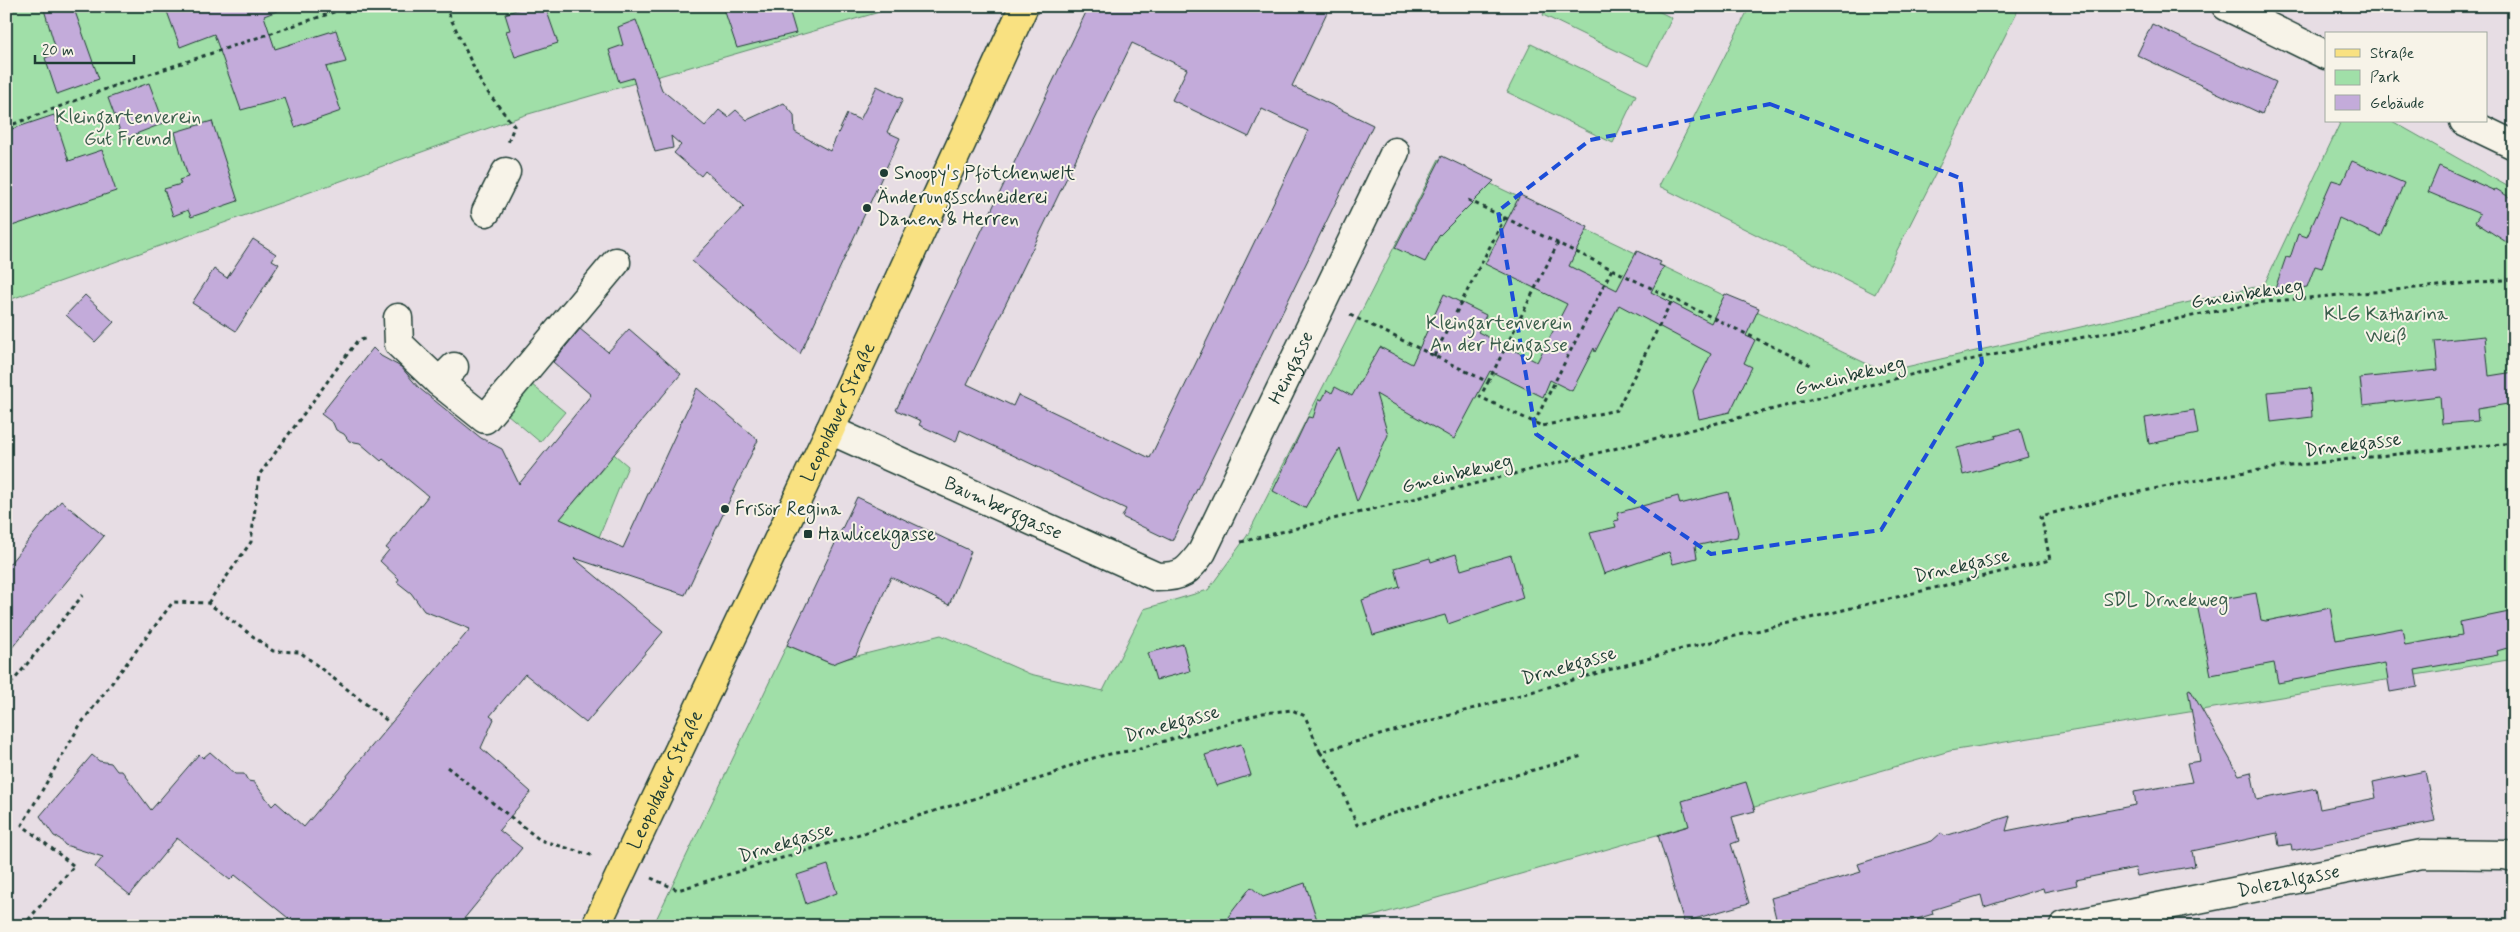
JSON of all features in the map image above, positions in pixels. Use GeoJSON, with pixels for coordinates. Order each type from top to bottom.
{"type":"FeatureCollection","features":[{"type":"Feature","properties":{"kind":"main road","name":"Leopoldauer Straße"},"geometry":{"type":"LineString","coordinates":[[596,926],[830,430],[1024,6]]}},
{"type":"Feature","properties":{"kind":"street"},"geometry":{"type":"LineString","coordinates":[[2226,6],[2325,55]]}},
{"type":"Feature","properties":{"kind":"street"},"geometry":{"type":"LineString","coordinates":[[2466,122],[2514,145]]}},
{"type":"Feature","properties":{"kind":"street","name":"Heingasse"},"geometry":{"type":"LineString","coordinates":[[1177,577],[1189,569],[1202,552],[1395,152]]}},
{"type":"Feature","properties":{"kind":"street"},"geometry":{"type":"LineString","coordinates":[[486,212],[505,161]]}},
{"type":"Feature","properties":{"kind":"street"},"geometry":{"type":"LineString","coordinates":[[398,318],[399,344],[446,374],[485,419],[616,262]]}},
{"type":"Feature","properties":{"kind":"street","name":"Baumberggasse"},"geometry":{"type":"LineString","coordinates":[[830,430],[1158,577],[1177,577]]}},
{"type":"Feature","properties":{"kind":"street","name":"Dolezalgasse"},"geometry":{"type":"LineString","coordinates":[[2064,926],[2422,854],[2506,855],[2514,857]]}},
{"type":"Feature","properties":{"kind":"path"},"geometry":{"type":"LineString","coordinates":[[6,127],[114,86],[352,6]]}},
{"type":"Feature","properties":{"kind":"path"},"geometry":{"type":"LineString","coordinates":[[445,6],[482,85],[514,126],[505,161]]}},
{"type":"Feature","properties":{"kind":"path"},"geometry":{"type":"LineString","coordinates":[[1468,200],[1813,366]]}},
{"type":"Feature","properties":{"kind":"path"},"geometry":{"type":"LineString","coordinates":[[1434,356],[1505,217]]}},
{"type":"Feature","properties":{"kind":"path"},"geometry":{"type":"LineString","coordinates":[[1558,243],[1480,398],[1542,426],[1617,410],[1673,298]]}},
{"type":"Feature","properties":{"kind":"path"},"geometry":{"type":"LineString","coordinates":[[1534,422],[1612,269]]}},
{"type":"Feature","properties":{"kind":"path","name":"Gmeinbekweg"},"geometry":{"type":"LineString","coordinates":[[1202,552],[1982,357],[2264,302],[2514,279]]}},
{"type":"Feature","properties":{"kind":"path"},"geometry":{"type":"LineString","coordinates":[[1323,302],[1488,382]]}},
{"type":"Feature","properties":{"kind":"path"},"geometry":{"type":"LineString","coordinates":[[208,603],[251,542],[259,475],[357,341],[385,333],[398,318]]}},
{"type":"Feature","properties":{"kind":"path","name":"Drnekgasse"},"geometry":{"type":"LineString","coordinates":[[447,767],[540,840],[626,865],[671,889],[678,890],[1051,775],[1068,766],[1108,754],[1130,751],[1263,713],[1292,710],[1305,716],[1320,752],[1691,646],[2050,560],[2041,516],[2109,499],[2251,471],[2514,443]]}},
{"type":"Feature","properties":{"kind":"path"},"geometry":{"type":"LineString","coordinates":[[6,690],[83,595]]}},
{"type":"Feature","properties":{"kind":"path"},"geometry":{"type":"LineString","coordinates":[[23,926],[74,866],[22,824],[80,726],[173,602],[208,603],[273,651],[300,652],[390,723]]}},
{"type":"Feature","properties":{"kind":"path"},"geometry":{"type":"LineString","coordinates":[[1320,752],[1334,771],[1357,825],[1582,756]]}},
{"type":"Feature","properties":{"kind":"highlighted area"},"geometry":{"type":"Polygon","coordinates":[[[1770,104],[1960,178],[1982,363],[1881,530],[1711,554],[1536,434],[1498,211],[1590,140],[1770,104]]]}},
{"type":"Feature","properties":{"kind":"green space","name":"Kleingartenverein Gut Freund"},"geometry":{"type":"Polygon","coordinates":[[[6,6],[900,6],[525,115],[6,301],[6,6]]]}},
{"type":"Feature","properties":{"kind":"green space"},"geometry":{"type":"Polygon","coordinates":[[[1547,6],[1648,6],[1672,18],[1648,66],[1543,15],[1547,6]]]}},
{"type":"Feature","properties":{"kind":"green space"},"geometry":{"type":"Polygon","coordinates":[[[1750,6],[2020,6],[1875,294],[1659,186],[1750,6]]]}},
{"type":"Feature","properties":{"kind":"green space"},"geometry":{"type":"Polygon","coordinates":[[[1531,44],[1636,95],[1613,143],[1507,92],[1531,44]]]}},
{"type":"Feature","properties":{"kind":"green space"},"geometry":{"type":"Polygon","coordinates":[[[2341,122],[2394,122],[2514,190],[2514,659],[1950,751],[1339,926],[653,926],[787,645],[829,663],[941,635],[1030,674],[1103,691],[1144,609],[1208,590],[1247,536],[1439,159],[1884,372],[2264,285],[2341,122]]]}},
{"type":"Feature","properties":{"kind":"green space"},"geometry":{"type":"Polygon","coordinates":[[[531,384],[565,412],[540,442],[507,414],[531,384]]]}},
{"type":"Feature","properties":{"kind":"green space"},"geometry":{"type":"Polygon","coordinates":[[[572,419],[628,466],[599,537],[560,519],[605,466],[562,431],[572,419]]]}},
{"type":"Feature","properties":{"kind":"building"},"geometry":{"type":"Polygon","coordinates":[[[43,6],[73,6],[99,79],[57,94],[45,58],[57,53],[43,6]]]}},
{"type":"Feature","properties":{"kind":"building"},"geometry":{"type":"Polygon","coordinates":[[[165,6],[282,6],[282,9],[264,16],[275,49],[336,30],[346,62],[326,67],[341,111],[295,127],[285,98],[241,110],[214,34],[180,47],[165,6]]]}},
{"type":"Feature","properties":{"kind":"building"},"geometry":{"type":"Polygon","coordinates":[[[527,6],[545,6],[558,43],[515,57],[506,31],[510,30],[505,14],[527,6]]]}},
{"type":"Feature","properties":{"kind":"building"},"geometry":{"type":"Polygon","coordinates":[[[723,6],[788,6],[796,33],[737,48],[723,6]]]}},
{"type":"Feature","properties":{"kind":"building"},"geometry":{"type":"Polygon","coordinates":[[[1089,6],[1330,6],[1292,86],[1373,125],[1172,541],[1122,517],[1126,509],[960,430],[956,442],[919,425],[921,421],[896,410],[1089,6]],[[1132,43],[967,384],[1013,406],[1018,395],[1150,458],[1308,131],[1262,109],[1249,137],[1172,100],[1187,69],[1132,43]]]}},
{"type":"Feature","properties":{"kind":"building"},"geometry":{"type":"Polygon","coordinates":[[[636,20],[662,90],[705,126],[719,110],[728,117],[736,110],[747,120],[784,103],[794,115],[795,132],[830,151],[847,114],[860,120],[877,86],[903,99],[887,132],[900,138],[800,354],[692,261],[744,206],[705,171],[701,176],[674,153],[681,145],[671,136],[673,148],[655,152],[633,78],[619,82],[609,50],[623,45],[618,27],[636,20]]]}},
{"type":"Feature","properties":{"kind":"building"},"geometry":{"type":"Polygon","coordinates":[[[2152,24],[2276,82],[2262,114],[2137,55],[2152,24]]]}},
{"type":"Feature","properties":{"kind":"building"},"geometry":{"type":"Polygon","coordinates":[[[149,83],[164,123],[123,139],[108,98],[149,83]]]}},
{"type":"Feature","properties":{"kind":"building"},"geometry":{"type":"Polygon","coordinates":[[[54,115],[69,161],[102,150],[116,191],[12,226],[6,209],[6,131],[54,115]]]}},
{"type":"Feature","properties":{"kind":"building"},"geometry":{"type":"Polygon","coordinates":[[[212,121],[238,201],[191,217],[188,210],[173,216],[164,189],[181,184],[179,180],[188,177],[175,132],[212,121]]]}},
{"type":"Feature","properties":{"kind":"building"},"geometry":{"type":"Polygon","coordinates":[[[1442,156],[1494,181],[1439,236],[1425,262],[1395,248],[1442,156]]]}},
{"type":"Feature","properties":{"kind":"building"},"geometry":{"type":"Polygon","coordinates":[[[2352,161],[2404,183],[2381,237],[2339,218],[2322,268],[2315,266],[2307,287],[2274,292],[2286,257],[2290,258],[2298,234],[2307,237],[2332,180],[2342,183],[2352,161]]]}},
{"type":"Feature","properties":{"kind":"building"},"geometry":{"type":"Polygon","coordinates":[[[2439,166],[2495,191],[2496,189],[2514,200],[2514,247],[2475,222],[2480,214],[2428,192],[2439,166]]]}},
{"type":"Feature","properties":{"kind":"building"},"geometry":{"type":"Polygon","coordinates":[[[1520,195],[1588,227],[1569,266],[1617,290],[1637,251],[1661,262],[1659,265],[1664,267],[1651,292],[1711,323],[1725,294],[1759,308],[1746,336],[1755,340],[1744,363],[1752,367],[1730,412],[1699,419],[1693,391],[1711,354],[1619,305],[1572,391],[1550,380],[1543,397],[1490,371],[1454,439],[1376,394],[1388,435],[1357,502],[1340,448],[1305,508],[1273,491],[1308,417],[1313,418],[1319,399],[1322,400],[1327,390],[1332,393],[1335,387],[1352,396],[1380,347],[1412,364],[1444,294],[1486,315],[1478,332],[1537,362],[1567,304],[1485,264],[1520,195]]]}},
{"type":"Feature","properties":{"kind":"building"},"geometry":{"type":"Polygon","coordinates":[[[253,239],[276,254],[272,260],[279,264],[236,331],[192,303],[214,269],[227,278],[253,239]]]}},
{"type":"Feature","properties":{"kind":"building"},"geometry":{"type":"Polygon","coordinates":[[[85,295],[114,322],[95,342],[66,315],[85,295]]]}},
{"type":"Feature","properties":{"kind":"building"},"geometry":{"type":"Polygon","coordinates":[[[580,329],[608,352],[629,329],[681,374],[560,519],[623,548],[697,388],[758,440],[685,595],[574,558],[663,632],[586,723],[525,674],[490,716],[494,719],[481,748],[531,792],[499,830],[522,848],[458,926],[298,926],[235,875],[230,880],[177,838],[130,895],[95,867],[103,857],[65,845],[54,836],[40,816],[92,755],[99,761],[111,763],[117,771],[122,771],[151,810],[199,754],[203,758],[210,752],[235,774],[244,774],[248,781],[254,782],[272,806],[276,802],[304,827],[470,629],[424,611],[411,593],[397,582],[399,579],[380,561],[389,550],[386,548],[428,496],[383,459],[381,461],[360,443],[349,441],[344,434],[336,430],[333,423],[321,414],[373,348],[381,356],[401,367],[419,388],[481,438],[502,449],[519,484],[591,395],[553,362],[580,329]]]}},
{"type":"Feature","properties":{"kind":"building"},"geometry":{"type":"Polygon","coordinates":[[[2485,336],[2489,376],[2514,372],[2514,403],[2477,409],[2478,421],[2442,424],[2440,396],[2363,405],[2360,378],[2438,370],[2435,341],[2485,336]]]}},
{"type":"Feature","properties":{"kind":"building"},"geometry":{"type":"Polygon","coordinates":[[[2310,388],[2312,417],[2271,422],[2268,392],[2310,388]]]}},
{"type":"Feature","properties":{"kind":"building"},"geometry":{"type":"Polygon","coordinates":[[[2194,410],[2198,434],[2149,444],[2145,418],[2194,410]]]}},
{"type":"Feature","properties":{"kind":"building"},"geometry":{"type":"Polygon","coordinates":[[[2020,429],[2028,457],[1963,475],[1957,448],[1996,438],[1995,436],[2020,429]]]}},
{"type":"Feature","properties":{"kind":"building"},"geometry":{"type":"Polygon","coordinates":[[[1728,492],[1738,532],[1737,537],[1695,546],[1697,558],[1673,564],[1669,552],[1604,574],[1590,533],[1616,527],[1614,521],[1619,520],[1617,513],[1678,496],[1680,504],[1728,492]]]}},
{"type":"Feature","properties":{"kind":"building"},"geometry":{"type":"Polygon","coordinates":[[[857,497],[971,551],[949,605],[891,577],[856,655],[832,664],[787,645],[857,497]]]}},
{"type":"Feature","properties":{"kind":"building"},"geometry":{"type":"Polygon","coordinates":[[[61,501],[104,536],[6,655],[6,568],[61,501]]]}},
{"type":"Feature","properties":{"kind":"building"},"geometry":{"type":"Polygon","coordinates":[[[1456,554],[1461,570],[1511,555],[1523,598],[1448,624],[1445,615],[1373,635],[1362,600],[1400,587],[1395,568],[1430,558],[1431,562],[1456,554]]]}},
{"type":"Feature","properties":{"kind":"building"},"geometry":{"type":"Polygon","coordinates":[[[2256,593],[2261,620],[2266,621],[2330,608],[2336,640],[2402,628],[2405,645],[2462,635],[2460,622],[2514,611],[2514,646],[2497,651],[2498,655],[2415,670],[2418,687],[2390,692],[2385,663],[2278,683],[2274,663],[2211,675],[2197,604],[2256,593]]]}},
{"type":"Feature","properties":{"kind":"building"},"geometry":{"type":"Polygon","coordinates":[[[1183,644],[1190,671],[1156,680],[1148,653],[1183,644]]]}},
{"type":"Feature","properties":{"kind":"building"},"geometry":{"type":"Polygon","coordinates":[[[2190,689],[2239,775],[2251,772],[2257,800],[2316,788],[2320,809],[2376,798],[2373,782],[2425,771],[2435,821],[2292,851],[2291,844],[2279,846],[2277,833],[2192,851],[2195,866],[2137,876],[2135,868],[2076,880],[2077,885],[2044,892],[2043,888],[1984,907],[1981,895],[1932,910],[1933,914],[1894,926],[1778,926],[1771,898],[1861,872],[1858,864],[1932,841],[1941,833],[1945,836],[2010,816],[2006,831],[2136,805],[2134,792],[2192,782],[2187,763],[2200,761],[2188,690],[2190,689]]]}},
{"type":"Feature","properties":{"kind":"building"},"geometry":{"type":"Polygon","coordinates":[[[1241,744],[1251,775],[1216,786],[1205,755],[1241,744]]]}},
{"type":"Feature","properties":{"kind":"building"},"geometry":{"type":"Polygon","coordinates":[[[1746,782],[1755,811],[1732,817],[1739,841],[1731,844],[1749,903],[1684,922],[1658,835],[1689,826],[1682,801],[1746,782]]]}},
{"type":"Feature","properties":{"kind":"building"},"geometry":{"type":"Polygon","coordinates":[[[828,865],[837,893],[806,904],[797,875],[828,865]]]}},
{"type":"Feature","properties":{"kind":"building"},"geometry":{"type":"Polygon","coordinates":[[[1305,883],[1319,926],[1221,926],[1251,887],[1263,897],[1305,883]]]}},
{"type":"Feature","properties":{"kind":"place","name":"Snoopy's Pfötchenwelt"},"geometry":{"type":"Point","coordinates":[884,173]}},
{"type":"Feature","properties":{"kind":"place","name":"Änderungsschneiderei Damen & Herren"},"geometry":{"type":"Point","coordinates":[867,208]}},
{"type":"Feature","properties":{"kind":"place","name":"Frisör Regina"},"geometry":{"type":"Point","coordinates":[725,509]}},
{"type":"Feature","properties":{"kind":"place","name":"Hawlicekgasse"},"geometry":{"type":"Point","coordinates":[808,534]}},
{"type":"Feature","properties":{"kind":"park label","name":"KLG Katharina Weiß"},"geometry":{"type":"Point","coordinates":[2386,325]}},
{"type":"Feature","properties":{"kind":"park label","name":"Kleingartenverein An der Heingasse"},"geometry":{"type":"Point","coordinates":[1499,334]}},
{"type":"Feature","properties":{"kind":"park label","name":"SDL Drnekweg"},"geometry":{"type":"Point","coordinates":[2166,600]}}]}
